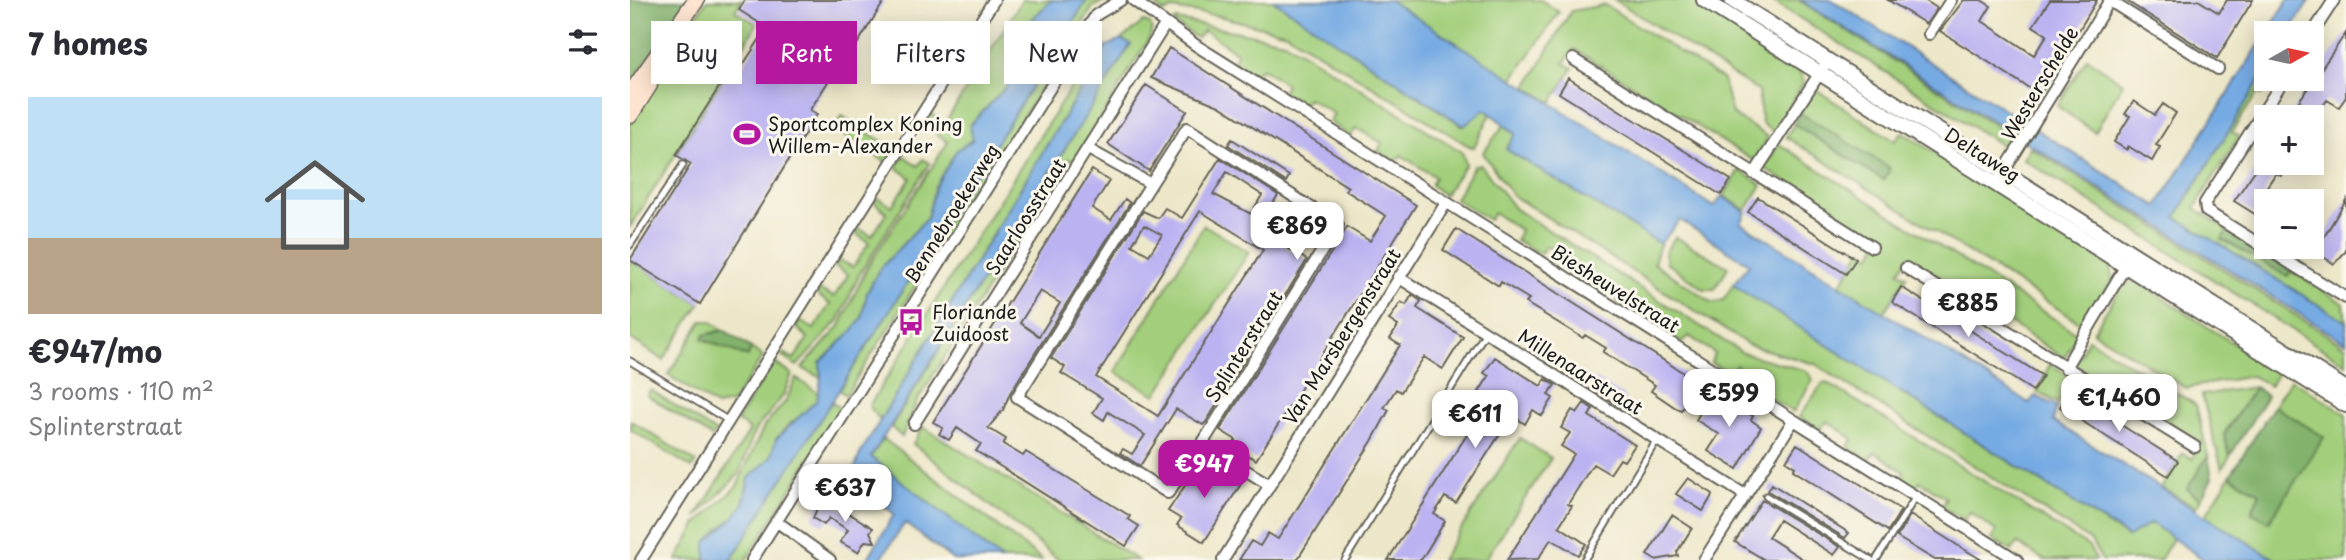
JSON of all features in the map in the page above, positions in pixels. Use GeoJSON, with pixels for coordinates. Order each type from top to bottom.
{"type":"FeatureCollection","features":[{"type":"Feature","properties":{"kind":"main road"},"geometry":{"type":"LineString","coordinates":[[683,21],[696,0]]}},
{"type":"Feature","properties":{"kind":"main road"},"geometry":{"type":"LineString","coordinates":[[630,94],[651,62]]}},
{"type":"Feature","properties":{"kind":"main road"},"geometry":{"type":"LineString","coordinates":[[630,115],[651,81]]}},
{"type":"Feature","properties":{"kind":"street"},"geometry":{"type":"LineString","coordinates":[[641,560],[994,0]]}},
{"type":"Feature","properties":{"kind":"street","name":"Bennebroekerweg"},"geometry":{"type":"LineString","coordinates":[[752,560],[1096,15],[1121,0]]}},
{"type":"Feature","properties":{"kind":"street","name":"Biesheuvelstraat"},"geometry":{"type":"LineString","coordinates":[[1133,0],[1197,46],[2017,560]]}},
{"type":"Feature","properties":{"kind":"street","name":"Deltaweg"},"geometry":{"type":"LineString","coordinates":[[1732,0],[1823,67]]}},
{"type":"Feature","properties":{"kind":"street"},"geometry":{"type":"LineString","coordinates":[[1930,34],[1951,0]]}},
{"type":"Feature","properties":{"kind":"street"},"geometry":{"type":"LineString","coordinates":[[2110,0],[2218,69]]}},
{"type":"Feature","properties":{"kind":"street","name":"Westerschelde"},"geometry":{"type":"LineString","coordinates":[[1999,179],[2110,0]]}},
{"type":"Feature","properties":{"kind":"street"},"geometry":{"type":"LineString","coordinates":[[2320,21],[2334,0]]}},
{"type":"Feature","properties":{"kind":"street","name":"Deltaweg"},"geometry":{"type":"LineString","coordinates":[[1712,2],[1823,67],[2129,260],[2346,389]]}},
{"type":"Feature","properties":{"kind":"street","name":"Saarloosstraat"},"geometry":{"type":"LineString","coordinates":[[914,424],[1165,25]]}},
{"type":"Feature","properties":{"kind":"street"},"geometry":{"type":"LineString","coordinates":[[1573,59],[1872,247]]}},
{"type":"Feature","properties":{"kind":"street"},"geometry":{"type":"LineString","coordinates":[[1754,174],[1823,67]]}},
{"type":"Feature","properties":{"kind":"street"},"geometry":{"type":"LineString","coordinates":[[2276,91],[2205,203],[2206,211],[2346,298]]}},
{"type":"Feature","properties":{"kind":"street","name":"Splinterstraat"},"geometry":{"type":"LineString","coordinates":[[1187,128],[1338,225],[1202,444],[1168,493],[1017,397],[1151,184],[1187,128]]}},
{"type":"Feature","properties":{"kind":"street"},"geometry":{"type":"LineString","coordinates":[[1088,149],[1151,184]]}},
{"type":"Feature","properties":{"kind":"street","name":"Van Marsbergenstraat"},"geometry":{"type":"LineString","coordinates":[[1223,560],[1446,203]]}},
{"type":"Feature","properties":{"kind":"street"},"geometry":{"type":"LineString","coordinates":[[2065,368],[2129,260]]}},
{"type":"Feature","properties":{"kind":"street","name":"Deltaweg"},"geometry":{"type":"LineString","coordinates":[[2129,260],[2346,405]]}},
{"type":"Feature","properties":{"kind":"street"},"geometry":{"type":"LineString","coordinates":[[1906,268],[2195,447]]}},
{"type":"Feature","properties":{"kind":"street","name":"Millenaarstraat"},"geometry":{"type":"LineString","coordinates":[[1398,277],[1745,495]]}},
{"type":"Feature","properties":{"kind":"street"},"geometry":{"type":"LineString","coordinates":[[1704,560],[1793,421]]}},
{"type":"Feature","properties":{"kind":"street"},"geometry":{"type":"LineString","coordinates":[[1202,444],[1270,485]]}},
{"type":"Feature","properties":{"kind":"street"},"geometry":{"type":"LineString","coordinates":[[776,521],[830,560]]}},
{"type":"Feature","properties":{"kind":"lane"},"geometry":{"type":"LineString","coordinates":[[630,245],[683,165]]}},
{"type":"Feature","properties":{"kind":"lane"},"geometry":{"type":"LineString","coordinates":[[1345,560],[1486,332]]}},
{"type":"Feature","properties":{"kind":"lane"},"geometry":{"type":"LineString","coordinates":[[630,361],[729,421]]}},
{"type":"Feature","properties":{"kind":"lane"},"geometry":{"type":"LineString","coordinates":[[1584,560],[1657,440]]}},
{"type":"Feature","properties":{"kind":"lane"},"geometry":{"type":"LineString","coordinates":[[1766,496],[1873,560],[1915,498]]}},
{"type":"Feature","properties":{"kind":"green space"},"geometry":{"type":"Polygon","coordinates":[[[630,0],[687,0],[673,21],[651,21],[651,54],[630,86],[630,0]]]}},
{"type":"Feature","properties":{"kind":"green space"},"geometry":{"type":"Polygon","coordinates":[[[707,0],[742,0],[735,11],[756,26],[742,48],[742,21],[694,21],[707,0]]]}},
{"type":"Feature","properties":{"kind":"green space"},"geometry":{"type":"Polygon","coordinates":[[[1022,0],[1052,0],[1032,21],[1009,21],[1022,0]]]}},
{"type":"Feature","properties":{"kind":"green space"},"geometry":{"type":"Polygon","coordinates":[[[1087,0],[1106,0],[1093,7],[1084,21],[1074,21],[1087,0]]]}},
{"type":"Feature","properties":{"kind":"green space"},"geometry":{"type":"Polygon","coordinates":[[[1161,0],[1273,0],[1463,126],[1484,109],[1491,114],[1474,147],[1469,146],[1286,33],[1218,16],[1172,9],[1164,13],[1156,5],[1161,0]]]}},
{"type":"Feature","properties":{"kind":"green space"},"geometry":{"type":"Polygon","coordinates":[[[1389,0],[1541,0],[1559,12],[1512,80],[1389,0]]]}},
{"type":"Feature","properties":{"kind":"green space"},"geometry":{"type":"Polygon","coordinates":[[[1615,0],[1695,0],[1796,63],[1804,82],[1774,132],[1762,124],[1758,91],[1615,0]]]}},
{"type":"Feature","properties":{"kind":"green space"},"geometry":{"type":"Polygon","coordinates":[[[1771,0],[1798,0],[2015,138],[2008,149],[1771,0]]]}},
{"type":"Feature","properties":{"kind":"green space"},"geometry":{"type":"Polygon","coordinates":[[[1605,5],[1723,80],[1732,114],[1768,137],[1754,161],[1574,49],[1564,63],[1573,68],[1552,102],[1527,87],[1571,11],[1605,5]]]}},
{"type":"Feature","properties":{"kind":"green space"},"geometry":{"type":"Polygon","coordinates":[[[1177,20],[1284,41],[1462,152],[1466,164],[1444,195],[1431,185],[1435,177],[1401,155],[1395,163],[1378,151],[1382,143],[1356,128],[1350,137],[1330,122],[1334,114],[1308,98],[1303,104],[1282,92],[1286,84],[1262,68],[1254,74],[1234,62],[1237,53],[1204,30],[1197,38],[1173,22],[1177,20]]]}},
{"type":"Feature","properties":{"kind":"green space"},"geometry":{"type":"Polygon","coordinates":[[[1143,22],[1150,24],[1152,30],[1149,39],[1074,161],[1068,159],[916,403],[902,437],[891,427],[1130,45],[1121,40],[1143,22]]]}},
{"type":"Feature","properties":{"kind":"green space"},"geometry":{"type":"Polygon","coordinates":[[[1004,29],[1004,84],[1009,84],[970,125],[973,139],[957,150],[935,187],[927,218],[879,270],[867,293],[862,318],[820,363],[821,378],[802,368],[840,326],[868,266],[948,142],[924,125],[931,114],[945,123],[969,84],[990,84],[990,51],[1004,29]]]}},
{"type":"Feature","properties":{"kind":"green space"},"geometry":{"type":"Polygon","coordinates":[[[2087,58],[2123,83],[2095,132],[2057,106],[2087,58]]]}},
{"type":"Feature","properties":{"kind":"green space"},"geometry":{"type":"Polygon","coordinates":[[[654,84],[719,84],[630,227],[630,123],[654,84]]]}},
{"type":"Feature","properties":{"kind":"green space"},"geometry":{"type":"Polygon","coordinates":[[[1034,84],[1044,84],[846,395],[839,390],[1034,84]]]}},
{"type":"Feature","properties":{"kind":"green space"},"geometry":{"type":"Polygon","coordinates":[[[1073,84],[1084,84],[880,420],[869,406],[1073,84]]]}},
{"type":"Feature","properties":{"kind":"green space"},"geometry":{"type":"Polygon","coordinates":[[[1815,89],[1895,141],[1902,132],[2108,261],[2113,279],[2084,325],[1786,137],[1794,124],[1883,180],[1889,168],[1800,113],[1815,89]]]}},
{"type":"Feature","properties":{"kind":"green space"},"geometry":{"type":"Polygon","coordinates":[[[2254,89],[2265,91],[2262,95],[2258,92],[2232,132],[2239,136],[2195,208],[2227,230],[2222,240],[2254,254],[2254,259],[2265,259],[2292,271],[2344,304],[2346,322],[2175,217],[2254,89]]]}},
{"type":"Feature","properties":{"kind":"green space"},"geometry":{"type":"Polygon","coordinates":[[[1800,113],[1890,168],[1884,180],[1794,124],[1800,113]]]}},
{"type":"Feature","properties":{"kind":"green space"},"geometry":{"type":"Polygon","coordinates":[[[842,116],[894,149],[886,162],[834,129],[842,116]]]}},
{"type":"Feature","properties":{"kind":"green space"},"geometry":{"type":"Polygon","coordinates":[[[1504,125],[1516,134],[1507,150],[1660,244],[1654,263],[1713,303],[1723,300],[1733,285],[2127,537],[2151,523],[2174,537],[2160,560],[2102,560],[2091,541],[1815,364],[1749,345],[1512,195],[1483,153],[1504,125]]]}},
{"type":"Feature","properties":{"kind":"green space"},"geometry":{"type":"Polygon","coordinates":[[[1779,144],[2078,334],[2064,358],[1908,257],[1899,272],[1907,276],[1883,314],[1839,287],[1861,250],[1871,256],[1879,241],[1764,168],[1779,144]]]}},
{"type":"Feature","properties":{"kind":"green space"},"geometry":{"type":"Polygon","coordinates":[[[2030,147],[2346,347],[2346,364],[2023,159],[2030,147]]]}},
{"type":"Feature","properties":{"kind":"green space"},"geometry":{"type":"Polygon","coordinates":[[[904,156],[918,166],[923,159],[930,163],[859,275],[839,320],[797,366],[782,356],[784,353],[794,359],[808,338],[796,327],[800,321],[814,329],[830,304],[816,294],[819,290],[834,297],[848,275],[835,266],[839,260],[853,267],[869,243],[855,233],[859,229],[872,236],[887,213],[874,202],[876,197],[892,206],[911,178],[896,167],[904,156]]]}},
{"type":"Feature","properties":{"kind":"green space"},"geometry":{"type":"Polygon","coordinates":[[[1481,165],[1515,209],[1743,353],[1807,371],[1813,380],[1793,412],[1757,391],[1761,382],[1736,365],[1730,373],[1711,363],[1714,353],[1689,336],[1682,343],[1661,331],[1666,322],[1641,305],[1635,313],[1617,304],[1619,294],[1594,276],[1587,284],[1567,273],[1570,261],[1546,246],[1540,254],[1516,240],[1520,230],[1494,213],[1489,220],[1455,199],[1474,166],[1481,165]]]}},
{"type":"Feature","properties":{"kind":"green space"},"geometry":{"type":"Polygon","coordinates":[[[1739,170],[1762,185],[1746,210],[1724,196],[1739,170]]]}},
{"type":"Feature","properties":{"kind":"green space"},"geometry":{"type":"Polygon","coordinates":[[[1204,225],[1249,252],[1156,395],[1115,372],[1204,225]]]}},
{"type":"Feature","properties":{"kind":"green space"},"geometry":{"type":"Polygon","coordinates":[[[2227,230],[2254,247],[2254,257],[2222,239],[2227,230]]]}},
{"type":"Feature","properties":{"kind":"green space"},"geometry":{"type":"Polygon","coordinates":[[[1675,237],[1728,267],[1715,289],[1704,289],[1667,263],[1665,252],[1675,237]]]}},
{"type":"Feature","properties":{"kind":"green space"},"geometry":{"type":"Polygon","coordinates":[[[2257,259],[2273,259],[2292,271],[2287,276],[2257,259]]]}},
{"type":"Feature","properties":{"kind":"green space"},"geometry":{"type":"Polygon","coordinates":[[[630,260],[700,304],[663,360],[630,338],[630,260]]]}},
{"type":"Feature","properties":{"kind":"green space"},"geometry":{"type":"Polygon","coordinates":[[[2136,281],[2278,372],[2270,386],[2252,376],[2186,388],[2093,332],[2122,286],[2136,281]]]}},
{"type":"Feature","properties":{"kind":"green space"},"geometry":{"type":"Polygon","coordinates":[[[702,321],[710,321],[724,330],[705,335],[748,356],[751,348],[763,356],[732,403],[716,406],[668,375],[702,321]]]}},
{"type":"Feature","properties":{"kind":"green space"},"geometry":{"type":"Polygon","coordinates":[[[724,330],[751,348],[748,357],[702,339],[705,335],[724,330]]]}},
{"type":"Feature","properties":{"kind":"green space"},"geometry":{"type":"Polygon","coordinates":[[[2088,339],[2196,405],[2208,456],[2187,489],[2201,499],[2196,507],[2161,488],[2183,453],[2192,459],[2200,442],[2075,365],[2088,339]]]}},
{"type":"Feature","properties":{"kind":"green space"},"geometry":{"type":"Polygon","coordinates":[[[773,362],[792,374],[783,396],[755,430],[739,474],[696,517],[750,430],[737,421],[773,362]]]}},
{"type":"Feature","properties":{"kind":"green space"},"geometry":{"type":"Polygon","coordinates":[[[2050,364],[2074,379],[2058,403],[2037,392],[2050,364]]]}},
{"type":"Feature","properties":{"kind":"green space"},"geometry":{"type":"Polygon","coordinates":[[[796,378],[818,393],[817,400],[776,439],[771,457],[749,478],[743,505],[731,520],[718,530],[706,560],[677,560],[696,525],[737,486],[764,426],[786,401],[796,378]]]}},
{"type":"Feature","properties":{"kind":"green space"},"geometry":{"type":"Polygon","coordinates":[[[2291,379],[2346,414],[2346,560],[2276,560],[2205,516],[2230,476],[2260,493],[2324,437],[2274,406],[2291,379]]]}},
{"type":"Feature","properties":{"kind":"green space"},"geometry":{"type":"Polygon","coordinates":[[[1823,383],[1829,384],[2089,547],[2096,560],[2044,560],[2017,543],[2012,551],[1992,539],[1996,531],[1970,512],[1964,520],[1942,507],[1946,498],[1920,481],[1914,489],[1901,481],[1904,472],[1875,452],[1868,460],[1848,447],[1853,439],[1827,421],[1821,429],[1799,417],[1823,383]]]}},
{"type":"Feature","properties":{"kind":"green space"},"geometry":{"type":"Polygon","coordinates":[[[2255,387],[2224,434],[2230,456],[2222,469],[2202,395],[2255,387]]]}},
{"type":"Feature","properties":{"kind":"green space"},"geometry":{"type":"Polygon","coordinates":[[[2255,387],[2267,396],[2230,456],[2224,435],[2255,387]]]}},
{"type":"Feature","properties":{"kind":"green space"},"geometry":{"type":"Polygon","coordinates":[[[651,390],[715,432],[712,437],[647,395],[651,390]]]}},
{"type":"Feature","properties":{"kind":"green space"},"geometry":{"type":"Polygon","coordinates":[[[831,402],[842,409],[746,560],[731,560],[831,402]]]}},
{"type":"Feature","properties":{"kind":"green space"},"geometry":{"type":"Polygon","coordinates":[[[2274,406],[2324,437],[2269,522],[2251,512],[2260,493],[2230,476],[2274,406]]]}},
{"type":"Feature","properties":{"kind":"green space"},"geometry":{"type":"Polygon","coordinates":[[[631,421],[696,462],[692,468],[630,429],[631,421]]]}},
{"type":"Feature","properties":{"kind":"green space"},"geometry":{"type":"Polygon","coordinates":[[[923,427],[1137,560],[1059,560],[913,444],[923,427]]]}},
{"type":"Feature","properties":{"kind":"green space"},"geometry":{"type":"Polygon","coordinates":[[[1520,438],[1551,458],[1485,560],[1441,560],[1520,438]]]}},
{"type":"Feature","properties":{"kind":"green space"},"geometry":{"type":"Polygon","coordinates":[[[884,439],[1042,560],[1002,560],[870,457],[884,439]]]}},
{"type":"Feature","properties":{"kind":"green space"},"geometry":{"type":"Polygon","coordinates":[[[2208,456],[2212,478],[2201,499],[2187,489],[2208,456]]]}},
{"type":"Feature","properties":{"kind":"water"},"geometry":{"type":"Polygon","coordinates":[[[1052,0],[1087,0],[1074,21],[1032,21],[1052,0]]]}},
{"type":"Feature","properties":{"kind":"water"},"geometry":{"type":"Polygon","coordinates":[[[1273,0],[1389,0],[1714,207],[1722,196],[1746,212],[1741,223],[2029,403],[2035,396],[2057,406],[2053,421],[2276,560],[2204,560],[2151,523],[2128,537],[1733,285],[1749,264],[1680,220],[1660,244],[1506,149],[1516,134],[1485,109],[1464,126],[1273,0]]]}},
{"type":"Feature","properties":{"kind":"water"},"geometry":{"type":"Polygon","coordinates":[[[1800,0],[1832,0],[2157,206],[2254,53],[2254,90],[2176,217],[2346,322],[2346,343],[1800,0]]]}},
{"type":"Feature","properties":{"kind":"water"},"geometry":{"type":"Polygon","coordinates":[[[2288,0],[2310,0],[2297,21],[2275,21],[2288,0]]]}},
{"type":"Feature","properties":{"kind":"water"},"geometry":{"type":"Polygon","coordinates":[[[1121,40],[1131,44],[871,457],[1002,560],[953,560],[905,523],[880,560],[867,560],[894,514],[851,477],[861,452],[1084,84],[1102,84],[1102,54],[1107,46],[1121,40]]]}},
{"type":"Feature","properties":{"kind":"water"},"geometry":{"type":"Polygon","coordinates":[[[1009,84],[1034,84],[731,560],[706,560],[706,542],[731,520],[743,505],[749,478],[771,457],[776,439],[817,400],[821,378],[820,363],[862,318],[867,293],[879,270],[927,218],[935,187],[957,150],[973,140],[970,125],[1009,84]]]}},
{"type":"Feature","properties":{"kind":"building","name":"Sportcomplex Koning Willem-Alexander"},"geometry":{"type":"Polygon","coordinates":[[[745,0],[885,0],[857,44],[857,21],[756,21],[739,10],[745,0]]]}},
{"type":"Feature","properties":{"kind":"building"},"geometry":{"type":"Polygon","coordinates":[[[1888,0],[1924,0],[1937,8],[1926,24],[1888,0]]]}},
{"type":"Feature","properties":{"kind":"building"},"geometry":{"type":"Polygon","coordinates":[[[1964,0],[1981,0],[1991,6],[1982,21],[2034,55],[2047,35],[2033,26],[2050,0],[2097,0],[2040,95],[1940,31],[1964,0]]]}},
{"type":"Feature","properties":{"kind":"building"},"geometry":{"type":"Polygon","coordinates":[[[2125,0],[2198,0],[2219,13],[2227,0],[2253,0],[2217,58],[2125,0]]]}},
{"type":"Feature","properties":{"kind":"building"},"geometry":{"type":"Polygon","coordinates":[[[2346,33],[2346,97],[2339,107],[2327,100],[2323,105],[2296,105],[2306,91],[2324,91],[2324,65],[2346,33]]]}},
{"type":"Feature","properties":{"kind":"building","name":"Sportcomplex Koning Willem-Alexander"},"geometry":{"type":"Polygon","coordinates":[[[756,45],[756,84],[827,84],[810,110],[817,114],[700,304],[630,260],[691,164],[676,155],[721,84],[742,84],[742,66],[756,45]]]}},
{"type":"Feature","properties":{"kind":"building"},"geometry":{"type":"Polygon","coordinates":[[[1169,48],[1416,205],[1256,460],[1232,446],[1236,440],[1220,430],[1347,227],[1370,241],[1386,216],[1345,190],[1348,187],[1219,106],[1151,78],[1169,48]]]}},
{"type":"Feature","properties":{"kind":"building"},"geometry":{"type":"Polygon","coordinates":[[[1568,78],[1731,180],[1721,195],[1559,93],[1568,78]]]}},
{"type":"Feature","properties":{"kind":"building"},"geometry":{"type":"Polygon","coordinates":[[[1146,85],[1187,111],[1149,171],[1108,144],[1146,85]]]}},
{"type":"Feature","properties":{"kind":"building"},"geometry":{"type":"Polygon","coordinates":[[[2134,101],[2155,115],[2163,104],[2176,113],[2156,145],[2160,147],[2152,161],[2128,146],[2127,150],[2114,142],[2130,116],[2125,114],[2134,101]]]}},
{"type":"Feature","properties":{"kind":"building"},"geometry":{"type":"Polygon","coordinates":[[[1232,139],[1289,176],[1286,182],[1228,145],[1232,139]]]}},
{"type":"Feature","properties":{"kind":"building"},"geometry":{"type":"Polygon","coordinates":[[[1220,158],[1278,195],[1257,229],[1307,260],[1206,422],[1203,425],[1176,409],[1140,466],[1120,453],[1123,449],[1132,454],[1145,435],[1108,412],[1104,420],[1093,413],[1102,398],[1061,373],[1065,367],[1051,358],[1143,211],[1158,218],[1165,208],[1182,218],[1220,158]],[[1227,172],[1213,194],[1251,214],[1262,195],[1227,172]],[[1200,211],[1096,377],[1158,416],[1263,250],[1200,211]],[[1144,225],[1132,245],[1149,255],[1162,235],[1144,225]]]}},
{"type":"Feature","properties":{"kind":"building"},"geometry":{"type":"Polygon","coordinates":[[[1092,170],[1109,181],[1092,208],[1111,220],[1125,199],[1130,203],[1010,393],[1003,410],[988,428],[1006,439],[1003,444],[1023,456],[1026,452],[1130,516],[1128,519],[1139,526],[1126,546],[976,451],[981,444],[957,428],[949,440],[939,434],[943,428],[933,422],[1092,170]],[[1040,291],[1020,323],[1039,336],[1060,303],[1040,291]]]}},
{"type":"Feature","properties":{"kind":"building"},"geometry":{"type":"Polygon","coordinates":[[[2254,172],[2254,175],[2275,175],[2266,189],[2254,189],[2254,214],[2234,201],[2254,172]]]}},
{"type":"Feature","properties":{"kind":"building"},"geometry":{"type":"Polygon","coordinates":[[[1758,197],[1856,259],[1846,274],[1748,212],[1758,197]]]}},
{"type":"Feature","properties":{"kind":"building"},"geometry":{"type":"Polygon","coordinates":[[[2346,200],[2346,251],[2334,264],[2324,257],[2324,237],[2346,200]]]}},
{"type":"Feature","properties":{"kind":"building"},"geometry":{"type":"Polygon","coordinates":[[[1456,229],[1704,386],[1681,410],[1676,408],[1651,391],[1655,385],[1603,352],[1606,348],[1585,335],[1583,338],[1526,303],[1529,299],[1501,282],[1499,286],[1443,250],[1456,229]]]}},
{"type":"Feature","properties":{"kind":"building"},"geometry":{"type":"Polygon","coordinates":[[[1901,287],[2043,376],[2033,391],[1892,302],[1901,287]]]}},
{"type":"Feature","properties":{"kind":"building"},"geometry":{"type":"Polygon","coordinates":[[[1412,295],[1421,301],[1417,308],[1463,337],[1443,369],[1424,357],[1401,392],[1396,389],[1384,408],[1389,410],[1372,441],[1297,560],[1239,560],[1251,541],[1260,546],[1268,533],[1278,539],[1400,345],[1390,339],[1398,326],[1389,320],[1401,302],[1406,305],[1412,295]]]}},
{"type":"Feature","properties":{"kind":"building"},"geometry":{"type":"Polygon","coordinates":[[[1495,357],[1541,386],[1545,379],[1555,385],[1548,395],[1553,398],[1542,416],[1533,410],[1525,424],[1512,415],[1456,503],[1445,497],[1434,514],[1445,521],[1421,560],[1388,560],[1490,398],[1479,392],[1489,376],[1484,373],[1495,357]]]}},
{"type":"Feature","properties":{"kind":"building"},"geometry":{"type":"Polygon","coordinates":[[[1596,379],[1624,396],[1627,411],[1590,388],[1596,379]]]}},
{"type":"Feature","properties":{"kind":"building"},"geometry":{"type":"Polygon","coordinates":[[[1712,391],[1753,416],[1751,420],[1761,427],[1737,469],[1708,451],[1719,434],[1696,420],[1712,391]]]}},
{"type":"Feature","properties":{"kind":"building"},"geometry":{"type":"Polygon","coordinates":[[[2069,392],[2178,461],[2168,476],[2060,407],[2069,392]]]}},
{"type":"Feature","properties":{"kind":"building"},"geometry":{"type":"Polygon","coordinates":[[[1584,403],[1593,409],[1589,416],[1635,445],[1624,461],[1620,459],[1610,474],[1593,464],[1568,504],[1572,506],[1559,526],[1586,544],[1578,555],[1551,539],[1538,559],[1507,560],[1574,454],[1561,446],[1570,433],[1561,428],[1572,410],[1577,413],[1584,403]]]}},
{"type":"Feature","properties":{"kind":"building"},"geometry":{"type":"Polygon","coordinates":[[[1797,444],[1901,510],[1888,531],[1793,470],[1795,467],[1786,461],[1797,444]]]}},
{"type":"Feature","properties":{"kind":"building"},"geometry":{"type":"Polygon","coordinates":[[[1202,460],[1241,484],[1204,542],[1177,525],[1181,519],[1168,511],[1202,460]]]}},
{"type":"Feature","properties":{"kind":"building"},"geometry":{"type":"Polygon","coordinates":[[[1688,478],[1713,494],[1703,511],[1676,494],[1688,478]]]}},
{"type":"Feature","properties":{"kind":"building"},"geometry":{"type":"Polygon","coordinates":[[[1772,484],[1849,533],[1845,538],[1768,491],[1772,484]]]}},
{"type":"Feature","properties":{"kind":"building"},"geometry":{"type":"Polygon","coordinates":[[[822,497],[873,528],[870,532],[875,542],[865,541],[858,552],[840,542],[848,530],[829,518],[824,525],[813,518],[822,497]]]}},
{"type":"Feature","properties":{"kind":"building"},"geometry":{"type":"Polygon","coordinates":[[[1762,500],[1840,547],[1834,555],[1779,520],[1768,537],[1804,560],[1765,560],[1735,542],[1762,500]]]}},
{"type":"Feature","properties":{"kind":"building"},"geometry":{"type":"Polygon","coordinates":[[[1672,515],[1692,528],[1677,552],[1678,556],[1655,560],[1647,555],[1672,515]]]}},
{"type":"Feature","properties":{"kind":"building"},"geometry":{"type":"Polygon","coordinates":[[[1910,515],[1982,560],[1935,560],[1897,537],[1910,515]]]}},
{"type":"Feature","properties":{"kind":"place","name":"Sportcomplex Koning Willem-Alexander"},"geometry":{"type":"Point","coordinates":[747,134]}},
{"type":"Feature","properties":{"kind":"place","name":"Floriande Zuidoost"},"geometry":{"type":"Point","coordinates":[911,322]}}]}
